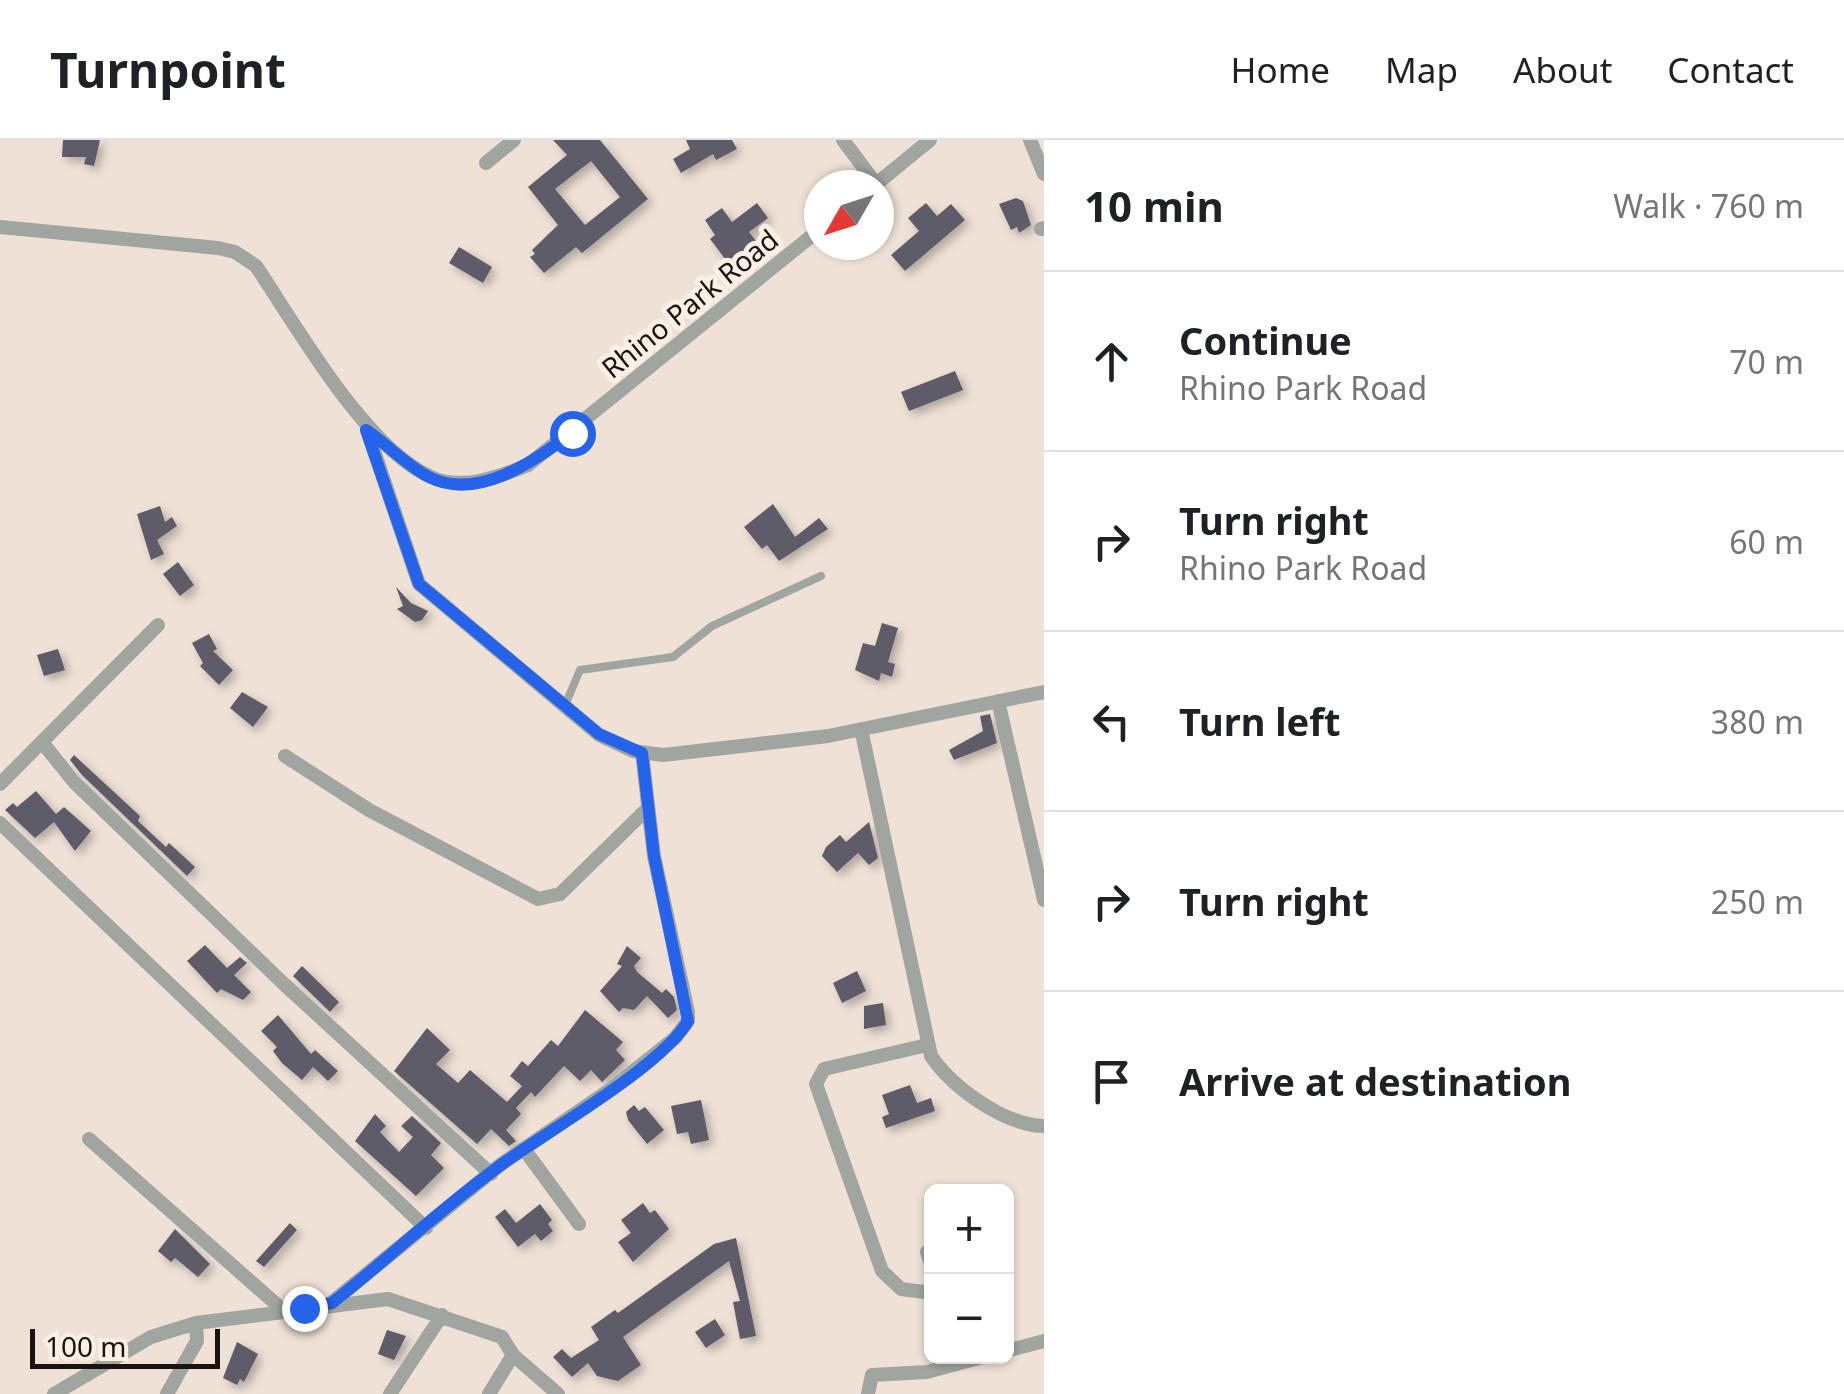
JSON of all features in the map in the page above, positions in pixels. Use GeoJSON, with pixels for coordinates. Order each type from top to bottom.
{"type":"FeatureCollection","features":[{"type":"Feature","properties":{"kind":"street"},"geometry":{"type":"LineString","coordinates":[[486,163],[514,140]]}},
{"type":"Feature","properties":{"kind":"street"},"geometry":{"type":"LineString","coordinates":[[843,140],[866,170]]}},
{"type":"Feature","properties":{"kind":"street"},"geometry":{"type":"LineString","coordinates":[[893,170],[930,140]]}},
{"type":"Feature","properties":{"kind":"street"},"geometry":{"type":"LineString","coordinates":[[1030,140],[1044,174]]}},
{"type":"Feature","properties":{"kind":"street","name":"Rhino Park Road"},"geometry":{"type":"LineString","coordinates":[[0,227],[218,248],[244,257],[256,266],[366,430],[430,477],[444,480],[483,480],[528,465],[804,242]]}},
{"type":"Feature","properties":{"kind":"street"},"geometry":{"type":"LineString","coordinates":[[366,430],[419,584],[599,734],[642,753],[663,755],[861,729],[1044,692]]}},
{"type":"Feature","properties":{"kind":"street"},"geometry":{"type":"LineString","coordinates":[[0,784],[158,625]]}},
{"type":"Feature","properties":{"kind":"street"},"geometry":{"type":"LineString","coordinates":[[998,700],[1044,900]]}},
{"type":"Feature","properties":{"kind":"street"},"geometry":{"type":"LineString","coordinates":[[861,729],[927,1045],[935,1062],[958,1085],[1001,1112],[1044,1126]]}},
{"type":"Feature","properties":{"kind":"street"},"geometry":{"type":"LineString","coordinates":[[42,742],[74,782],[285,985],[491,1174]]}},
{"type":"Feature","properties":{"kind":"street"},"geometry":{"type":"LineString","coordinates":[[332,1303],[491,1174],[611,1089],[675,1038],[688,1021],[646,810],[642,753]]}},
{"type":"Feature","properties":{"kind":"street"},"geometry":{"type":"LineString","coordinates":[[285,756],[368,810],[538,899],[560,894],[646,810]]}},
{"type":"Feature","properties":{"kind":"street"},"geometry":{"type":"LineString","coordinates":[[0,823],[426,1228]]}},
{"type":"Feature","properties":{"kind":"street"},"geometry":{"type":"LineString","coordinates":[[924,1292],[900,1288],[882,1271],[816,1084],[824,1069],[927,1045]]}},
{"type":"Feature","properties":{"kind":"street"},"geometry":{"type":"LineString","coordinates":[[88,1139],[284,1311]]}},
{"type":"Feature","properties":{"kind":"street"},"geometry":{"type":"LineString","coordinates":[[524,1149],[580,1224]]}},
{"type":"Feature","properties":{"kind":"street"},"geometry":{"type":"LineString","coordinates":[[54,1394],[151,1337],[196,1323],[388,1299],[502,1337],[513,1354],[558,1394]]}},
{"type":"Feature","properties":{"kind":"street"},"geometry":{"type":"LineString","coordinates":[[390,1394],[442,1316]]}},
{"type":"Feature","properties":{"kind":"street"},"geometry":{"type":"LineString","coordinates":[[167,1394],[197,1341],[196,1323]]}},
{"type":"Feature","properties":{"kind":"street"},"geometry":{"type":"LineString","coordinates":[[1014,1349],[1044,1341]]}},
{"type":"Feature","properties":{"kind":"street"},"geometry":{"type":"LineString","coordinates":[[489,1394],[513,1354]]}},
{"type":"Feature","properties":{"kind":"street"},"geometry":{"type":"LineString","coordinates":[[868,1394],[872,1375],[927,1372],[956,1364]]}},
{"type":"Feature","properties":{"kind":"lane"},"geometry":{"type":"LineString","coordinates":[[566,704],[580,670],[606,670],[636,660],[673,658],[712,626],[822,576]]}},
{"type":"Feature","properties":{"kind":"building"},"geometry":{"type":"Polygon","coordinates":[[[63,140],[100,140],[94,166],[84,164],[86,157],[62,157],[63,140]]]}},
{"type":"Feature","properties":{"kind":"building"},"geometry":{"type":"Polygon","coordinates":[[[553,140],[600,140],[648,199],[582,253],[576,247],[544,273],[530,257],[535,254],[532,250],[558,225],[528,187],[567,155],[553,140]],[[591,161],[555,189],[585,225],[620,197],[591,161]]]}},
{"type":"Feature","properties":{"kind":"building"},"geometry":{"type":"Polygon","coordinates":[[[686,140],[732,140],[737,149],[716,160],[713,154],[681,173],[673,159],[690,149],[686,140]]]}},
{"type":"Feature","properties":{"kind":"building"},"geometry":{"type":"Polygon","coordinates":[[[1016,198],[1023,201],[1031,225],[1019,233],[1017,227],[1011,230],[999,204],[1016,198]]]}},
{"type":"Feature","properties":{"kind":"building"},"geometry":{"type":"Polygon","coordinates":[[[757,203],[768,218],[749,232],[760,246],[732,268],[710,239],[715,235],[705,220],[722,208],[732,222],[757,203]]]}},
{"type":"Feature","properties":{"kind":"building"},"geometry":{"type":"Polygon","coordinates":[[[926,203],[937,216],[951,204],[965,220],[905,271],[894,258],[894,252],[919,231],[908,218],[926,203]]]}},
{"type":"Feature","properties":{"kind":"building"},"geometry":{"type":"Polygon","coordinates":[[[459,247],[492,267],[483,283],[449,263],[459,247]]]}},
{"type":"Feature","properties":{"kind":"building"},"geometry":{"type":"Polygon","coordinates":[[[955,371],[963,390],[909,411],[901,392],[955,371]]]}},
{"type":"Feature","properties":{"kind":"building"},"geometry":{"type":"Polygon","coordinates":[[[773,504],[795,537],[819,518],[828,529],[779,561],[767,545],[762,549],[744,527],[773,504]]]}},
{"type":"Feature","properties":{"kind":"building"},"geometry":{"type":"Polygon","coordinates":[[[160,506],[165,522],[172,517],[177,526],[157,540],[164,554],[151,560],[137,514],[160,506]]]}},
{"type":"Feature","properties":{"kind":"building"},"geometry":{"type":"Polygon","coordinates":[[[178,562],[194,585],[180,596],[163,574],[178,562]]]}},
{"type":"Feature","properties":{"kind":"building"},"geometry":{"type":"Polygon","coordinates":[[[396,587],[411,603],[428,611],[422,620],[415,622],[397,609],[403,606],[396,587]]]}},
{"type":"Feature","properties":{"kind":"building"},"geometry":{"type":"Polygon","coordinates":[[[882,623],[898,628],[888,662],[895,664],[892,677],[881,673],[879,681],[855,670],[863,643],[875,646],[882,623]]]}},
{"type":"Feature","properties":{"kind":"building"},"geometry":{"type":"Polygon","coordinates":[[[209,634],[217,649],[213,651],[233,670],[219,685],[200,666],[203,663],[192,643],[209,634]]]}},
{"type":"Feature","properties":{"kind":"building"},"geometry":{"type":"Polygon","coordinates":[[[58,649],[65,670],[44,676],[37,655],[58,649]]]}},
{"type":"Feature","properties":{"kind":"building"},"geometry":{"type":"Polygon","coordinates":[[[242,692],[268,707],[253,727],[230,708],[242,692]]]}},
{"type":"Feature","properties":{"kind":"building"},"geometry":{"type":"Polygon","coordinates":[[[990,714],[997,743],[954,760],[949,750],[983,731],[980,716],[990,714]]]}},
{"type":"Feature","properties":{"kind":"building"},"geometry":{"type":"Polygon","coordinates":[[[74,755],[140,816],[138,821],[166,847],[169,843],[195,867],[187,876],[82,775],[70,760],[74,755]]]}},
{"type":"Feature","properties":{"kind":"building"},"geometry":{"type":"Polygon","coordinates":[[[36,791],[56,814],[64,807],[91,831],[75,851],[54,822],[35,838],[5,810],[13,803],[17,807],[36,791]]]}},
{"type":"Feature","properties":{"kind":"building"},"geometry":{"type":"Polygon","coordinates":[[[869,822],[878,858],[869,865],[858,853],[837,872],[822,856],[826,847],[840,835],[846,842],[869,822]]]}},
{"type":"Feature","properties":{"kind":"building"},"geometry":{"type":"Polygon","coordinates":[[[205,945],[227,968],[240,957],[247,963],[234,975],[251,992],[243,1000],[221,989],[217,993],[187,961],[205,945]]]}},
{"type":"Feature","properties":{"kind":"building"},"geometry":{"type":"Polygon","coordinates":[[[627,946],[641,958],[634,966],[637,972],[662,993],[666,989],[674,997],[677,1010],[668,1018],[647,996],[634,1010],[623,1008],[619,1012],[600,991],[622,966],[617,964],[627,946]]]}},
{"type":"Feature","properties":{"kind":"building"},"geometry":{"type":"Polygon","coordinates":[[[302,966],[339,1002],[330,1012],[293,976],[302,966]]]}},
{"type":"Feature","properties":{"kind":"building"},"geometry":{"type":"Polygon","coordinates":[[[857,971],[866,991],[842,1003],[833,983],[857,971]]]}},
{"type":"Feature","properties":{"kind":"building"},"geometry":{"type":"Polygon","coordinates":[[[883,1003],[886,1025],[864,1029],[864,1006],[883,1003]]]}},
{"type":"Feature","properties":{"kind":"building"},"geometry":{"type":"Polygon","coordinates":[[[585,1010],[623,1042],[616,1050],[625,1060],[602,1082],[591,1070],[580,1081],[564,1066],[535,1097],[531,1092],[516,1108],[521,1114],[506,1130],[516,1141],[509,1146],[491,1129],[477,1144],[394,1071],[427,1028],[450,1050],[436,1064],[458,1083],[470,1070],[507,1102],[522,1086],[510,1076],[522,1061],[528,1066],[551,1040],[558,1046],[585,1010]]]}},
{"type":"Feature","properties":{"kind":"building"},"geometry":{"type":"Polygon","coordinates":[[[278,1015],[311,1054],[315,1050],[338,1071],[328,1081],[313,1067],[302,1080],[282,1063],[273,1051],[277,1047],[261,1031],[278,1015]]]}},
{"type":"Feature","properties":{"kind":"building"},"geometry":{"type":"Polygon","coordinates":[[[910,1085],[917,1103],[931,1098],[935,1111],[886,1128],[882,1117],[889,1114],[882,1095],[910,1085]]]}},
{"type":"Feature","properties":{"kind":"building"},"geometry":{"type":"Polygon","coordinates":[[[701,1100],[709,1140],[691,1144],[688,1132],[677,1134],[671,1106],[701,1100]]]}},
{"type":"Feature","properties":{"kind":"building"},"geometry":{"type":"Polygon","coordinates":[[[634,1105],[639,1111],[645,1107],[664,1130],[647,1144],[628,1120],[626,1112],[634,1105]]]}},
{"type":"Feature","properties":{"kind":"building"},"geometry":{"type":"Polygon","coordinates":[[[375,1114],[386,1126],[380,1132],[399,1152],[413,1137],[401,1126],[412,1116],[441,1143],[431,1155],[444,1168],[416,1196],[355,1141],[375,1114]]]}},
{"type":"Feature","properties":{"kind":"building"},"geometry":{"type":"Polygon","coordinates":[[[643,1203],[650,1213],[655,1210],[669,1229],[633,1262],[618,1242],[631,1233],[621,1220],[643,1203]]]}},
{"type":"Feature","properties":{"kind":"building"},"geometry":{"type":"Polygon","coordinates":[[[540,1204],[552,1220],[548,1224],[553,1231],[541,1241],[535,1234],[518,1247],[495,1217],[505,1209],[516,1223],[540,1204]]]}},
{"type":"Feature","properties":{"kind":"building"},"geometry":{"type":"Polygon","coordinates":[[[290,1223],[297,1230],[264,1267],[256,1261],[290,1223]]]}},
{"type":"Feature","properties":{"kind":"building"},"geometry":{"type":"Polygon","coordinates":[[[175,1229],[210,1264],[198,1277],[175,1258],[171,1262],[158,1251],[175,1229]]]}},
{"type":"Feature","properties":{"kind":"building"},"geometry":{"type":"Polygon","coordinates":[[[736,1238],[756,1336],[740,1339],[733,1302],[740,1301],[729,1261],[623,1337],[641,1365],[618,1381],[597,1376],[588,1363],[572,1377],[553,1357],[562,1349],[571,1358],[599,1340],[591,1327],[615,1310],[618,1313],[714,1244],[736,1238]]]}},
{"type":"Feature","properties":{"kind":"building"},"geometry":{"type":"Polygon","coordinates":[[[715,1319],[725,1335],[706,1348],[695,1332],[715,1319]]]}},
{"type":"Feature","properties":{"kind":"building"},"geometry":{"type":"Polygon","coordinates":[[[387,1330],[406,1336],[394,1360],[378,1354],[387,1330]]]}},
{"type":"Feature","properties":{"kind":"building"},"geometry":{"type":"Polygon","coordinates":[[[237,1342],[258,1354],[244,1382],[240,1379],[237,1385],[223,1378],[237,1342]]]}},
{"type":"Feature","properties":{"kind":"route"},"geometry":{"type":"LineString","coordinates":[[304,1308],[332,1303],[500,1165],[611,1089],[675,1038],[688,1021],[643,792],[642,753],[599,734],[459,613],[419,584],[366,430],[430,477],[459,482],[483,480],[528,465],[572,433]]}}]}
